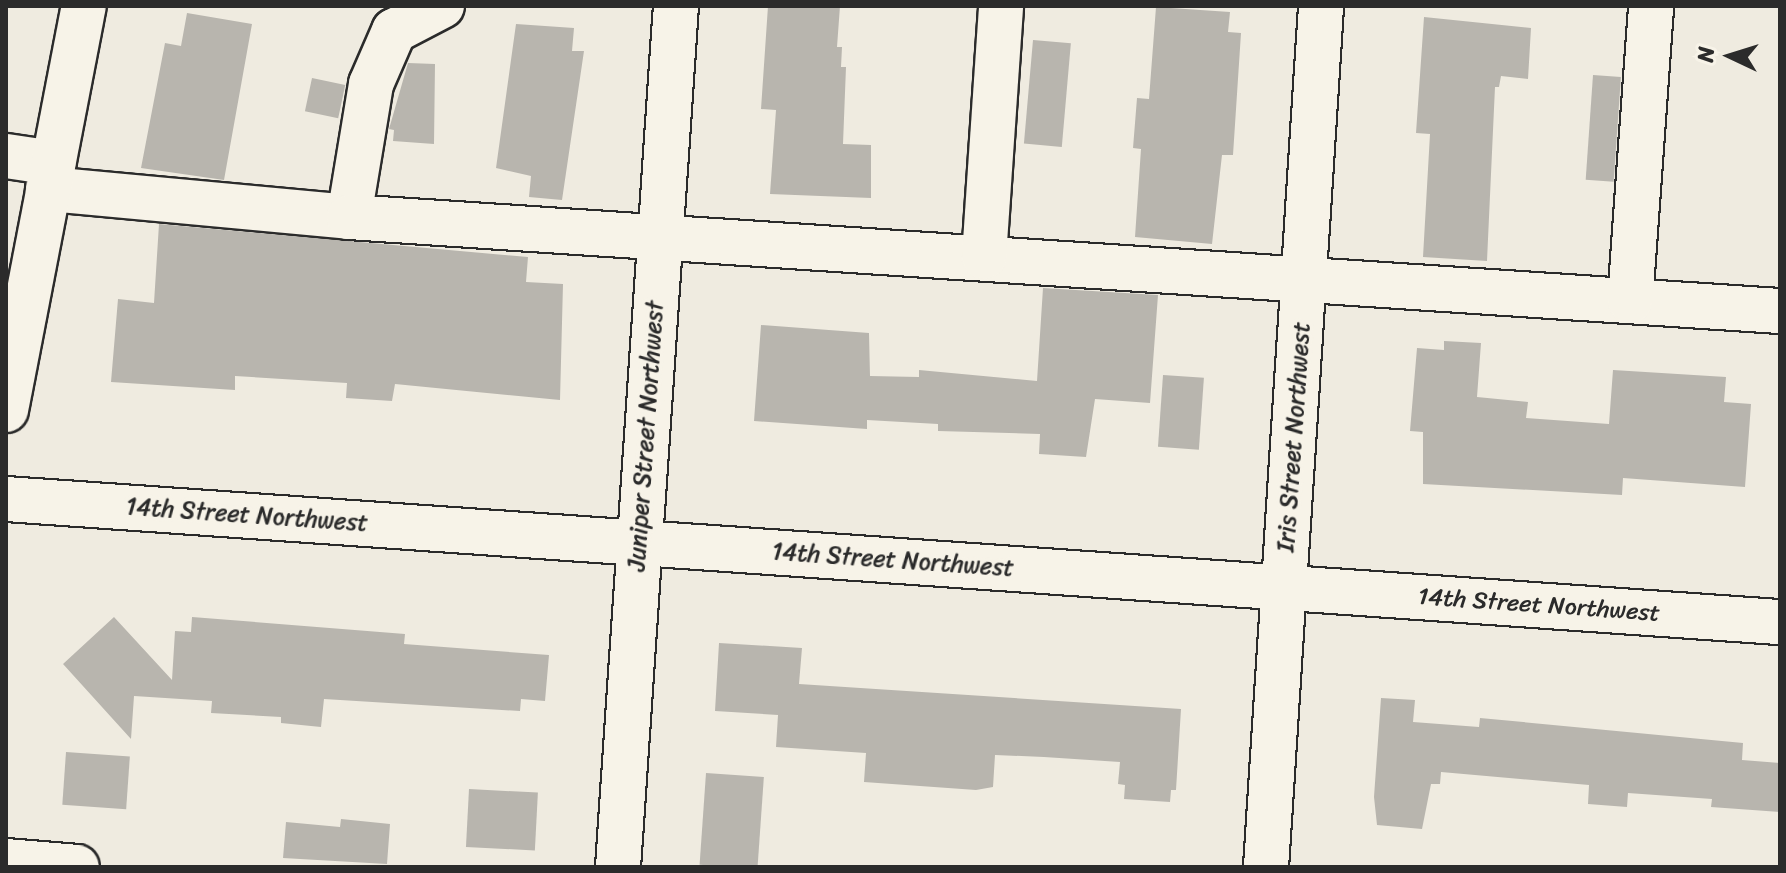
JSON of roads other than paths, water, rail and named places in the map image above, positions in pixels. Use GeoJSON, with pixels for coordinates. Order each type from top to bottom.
{"type":"FeatureCollection","features":[{"type":"Feature","properties":{"kind":"street"},"geometry":{"type":"LineString","coordinates":[[6,410],[84,6]]}},
{"type":"Feature","properties":{"kind":"street"},"geometry":{"type":"LineString","coordinates":[[349,217],[371,84],[394,31],[442,6]]}},
{"type":"Feature","properties":{"kind":"street","name":"Juniper Street Northwest"},"geometry":{"type":"LineString","coordinates":[[618,867],[676,6]]}},
{"type":"Feature","properties":{"kind":"street"},"geometry":{"type":"LineString","coordinates":[[984,257],[1001,6]]}},
{"type":"Feature","properties":{"kind":"street","name":"Iris Street Northwest"},"geometry":{"type":"LineString","coordinates":[[1266,867],[1321,6]]}},
{"type":"Feature","properties":{"kind":"street"},"geometry":{"type":"LineString","coordinates":[[1630,301],[1651,6]]}},
{"type":"Feature","properties":{"kind":"street"},"geometry":{"type":"LineString","coordinates":[[6,156],[50,176],[349,217],[660,235],[1780,311]]}},
{"type":"Feature","properties":{"kind":"street","name":"14th Street Northwest"},"geometry":{"type":"LineString","coordinates":[[6,499],[1780,622]]}},
{"type":"Feature","properties":{"kind":"street"},"geometry":{"type":"LineString","coordinates":[[6,861],[77,867]]}}]}
